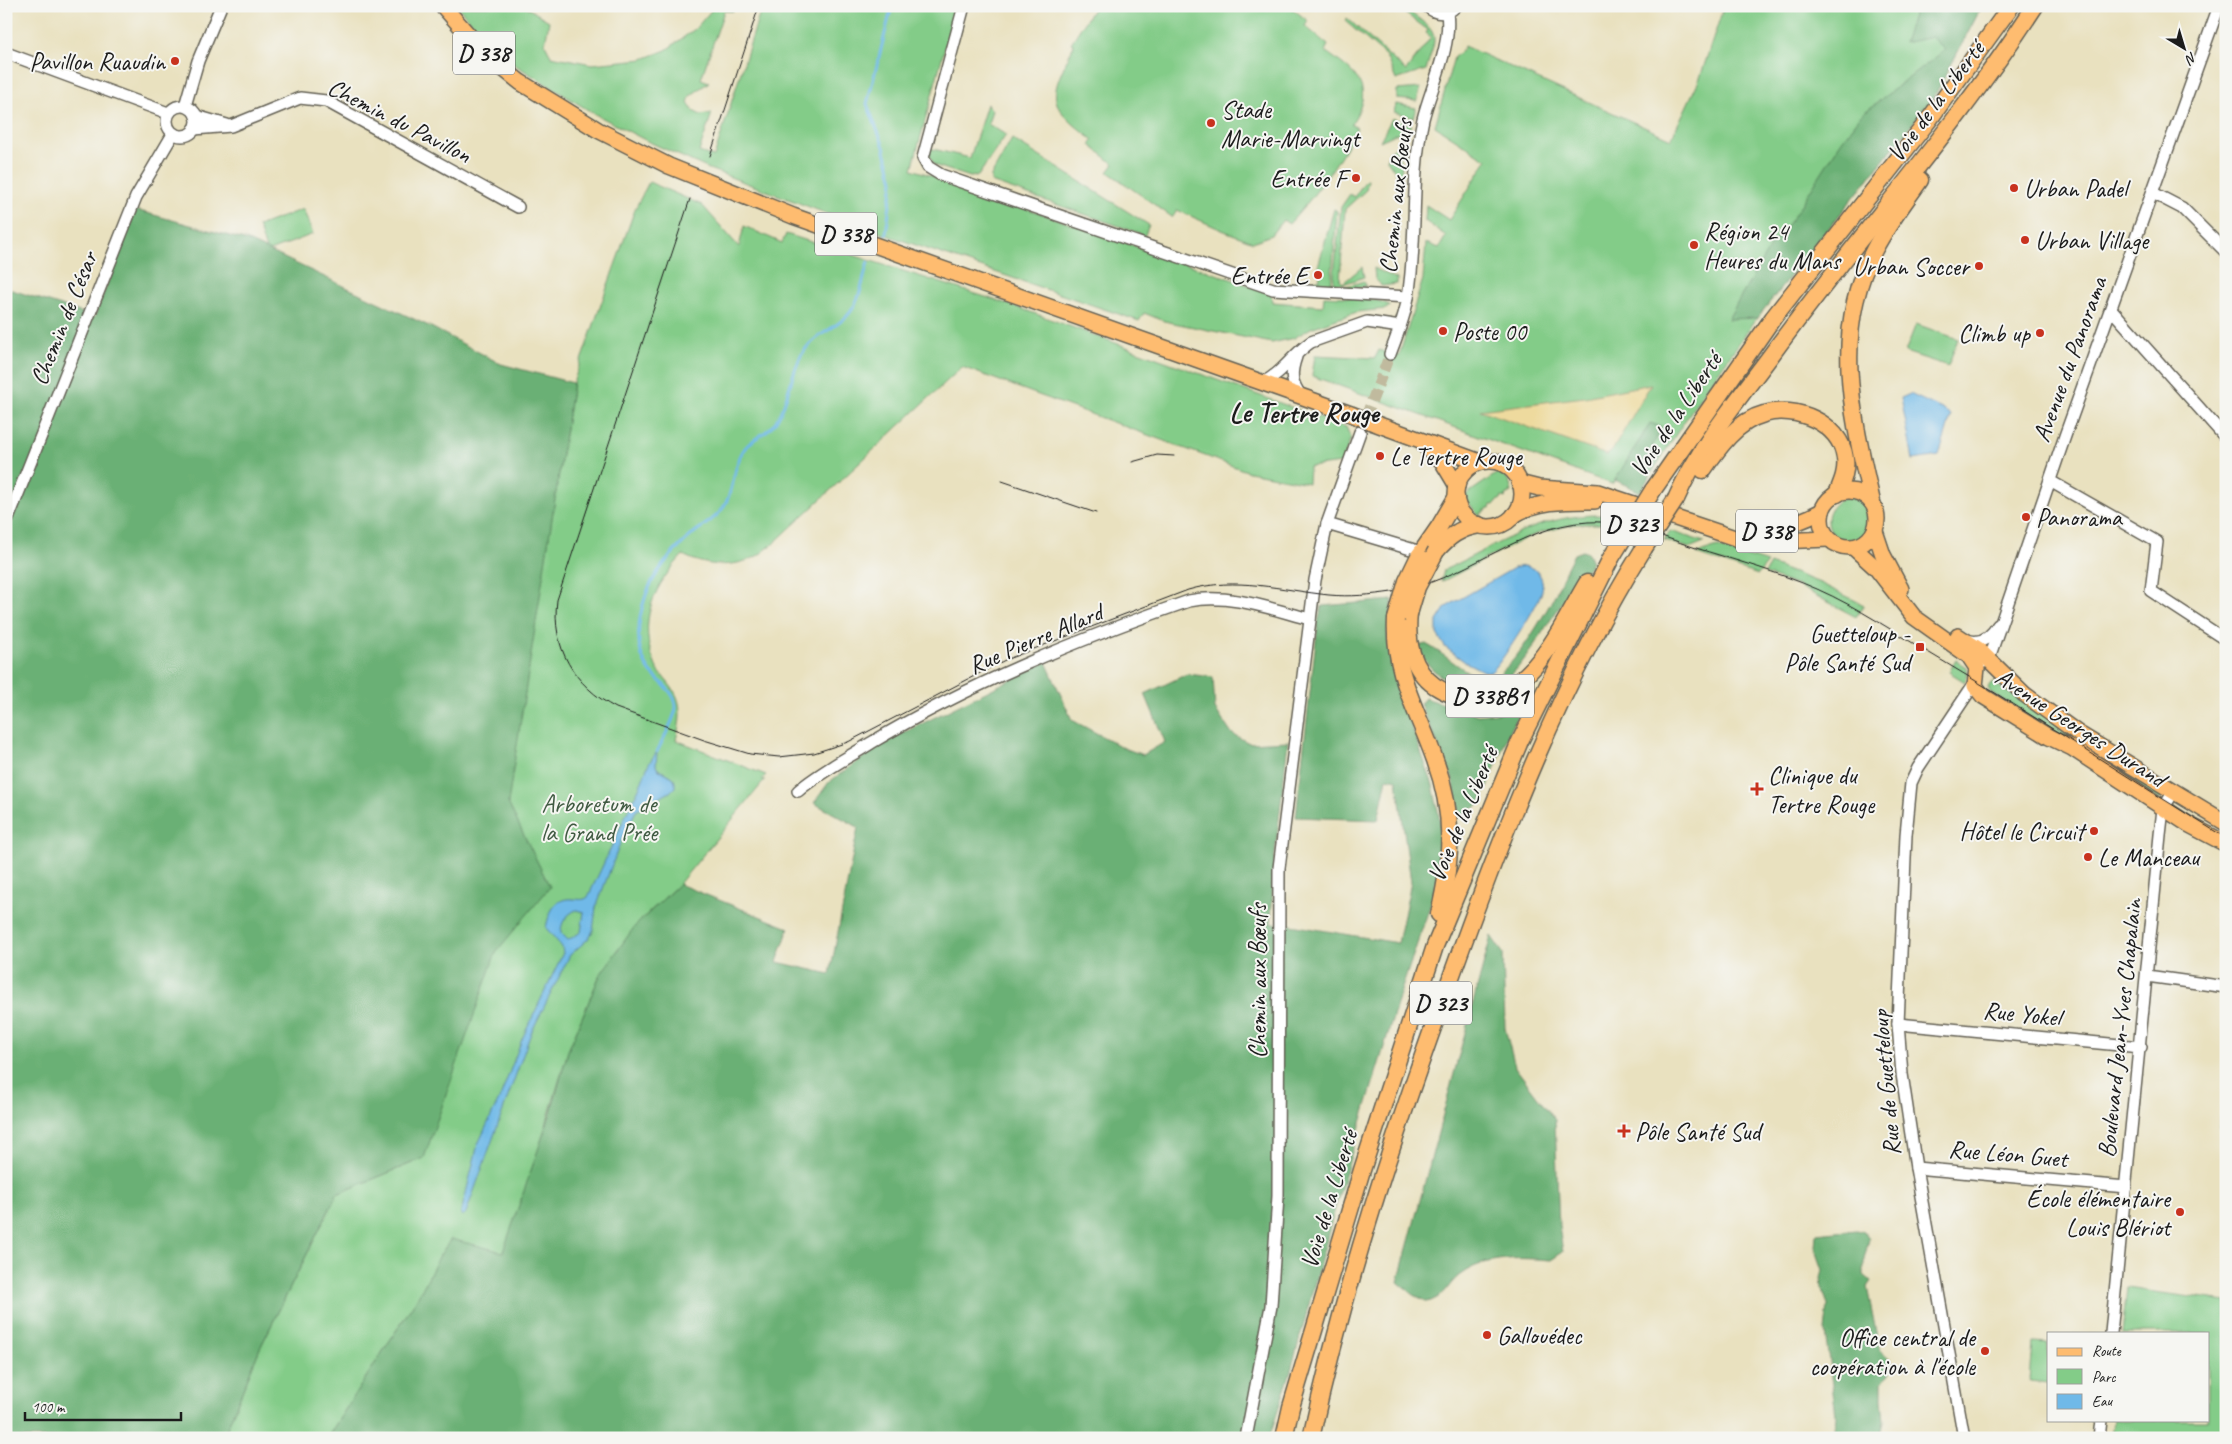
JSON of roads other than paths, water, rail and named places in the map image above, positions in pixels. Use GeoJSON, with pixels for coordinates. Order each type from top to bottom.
{"type":"FeatureCollection","features":[{"type":"Feature","properties":{"kind":"highway","name":"Voie de la Liberté"},"geometry":{"type":"LineString","coordinates":[[1284,1438],[1291,1406],[1362,1170],[1435,946],[1520,741],[1611,558],[1653,490],[1773,318],[1928,121],[2011,6]]}},
{"type":"Feature","properties":{"kind":"highway","name":"Voie de la Liberté"},"geometry":{"type":"LineString","coordinates":[[1311,1438],[1359,1254],[1408,1096],[1480,897],[1519,800],[1565,696],[1620,586],[1676,499],[1686,477],[1749,385],[1788,331],[1985,80],[2035,6]]}},
{"type":"Feature","properties":{"kind":"highway"},"geometry":{"type":"LineString","coordinates":[[1872,502],[1857,433],[1848,368],[1851,320],[1866,267],[1874,250],[1904,203],[2004,69],[2045,6]]}},
{"type":"Feature","properties":{"kind":"highway"},"geometry":{"type":"LineString","coordinates":[[1676,499],[1695,480],[1723,444],[1740,426],[1763,414],[1785,411],[1802,414],[1821,423],[1831,431],[1841,444],[1845,457],[1845,472],[1836,494]]}},
{"type":"Feature","properties":{"kind":"highway"},"geometry":{"type":"LineString","coordinates":[[1435,946],[1450,852],[1448,815],[1435,759],[1402,678],[1396,648],[1406,581],[1425,553],[1456,492]]}},
{"type":"Feature","properties":{"kind":"highway"},"geometry":{"type":"LineString","coordinates":[[1425,553],[1461,530],[1479,525]]}},
{"type":"Feature","properties":{"kind":"highway","name":"D 338B1"},"geometry":{"type":"LineString","coordinates":[[1402,617],[1412,652],[1419,669],[1428,681],[1453,695],[1470,698],[1489,696],[1503,692],[1529,672],[1555,636],[1588,582],[1611,558]]}},
{"type":"Feature","properties":{"kind":"main road","name":"D 338"},"geometry":{"type":"LineString","coordinates":[[444,6],[485,54],[520,82],[598,130],[669,166],[793,216],[1301,396],[1480,462]]}},
{"type":"Feature","properties":{"kind":"main road","name":"D 338"},"geometry":{"type":"LineString","coordinates":[[1418,440],[1442,461],[1456,492]]}},
{"type":"Feature","properties":{"kind":"main road"},"geometry":{"type":"LineString","coordinates":[[1480,462],[1494,462],[1504,465],[1512,470],[1520,483],[1521,499],[1514,515],[1498,525],[1479,525],[1464,515],[1456,492],[1465,471],[1480,462]]}},
{"type":"Feature","properties":{"kind":"main road","name":"D 338"},"geometry":{"type":"LineString","coordinates":[[1520,483],[1539,488],[1598,492],[1619,501],[1741,540],[1756,542],[1830,539]]}},
{"type":"Feature","properties":{"kind":"main road"},"geometry":{"type":"LineString","coordinates":[[1854,491],[1864,495],[1872,502],[1878,516],[1875,531],[1865,543],[1853,547],[1842,546],[1830,539],[1822,524],[1822,511],[1827,502],[1836,494],[1854,491]]}},
{"type":"Feature","properties":{"kind":"main road","name":"D 338"},"geometry":{"type":"LineString","coordinates":[[1514,515],[1525,508],[1538,504],[1568,501],[1619,501]]}},
{"type":"Feature","properties":{"kind":"main road","name":"D 338"},"geometry":{"type":"LineString","coordinates":[[1708,529],[1748,532],[1766,531],[1804,522],[1822,511]]}},
{"type":"Feature","properties":{"kind":"main road","name":"Avenue Georges Durand"},"geometry":{"type":"LineString","coordinates":[[1875,531],[1883,555],[1897,585],[1915,607],[1930,620],[1989,658],[2024,694],[2079,734],[2226,822]]}},
{"type":"Feature","properties":{"kind":"main road","name":"Avenue Georges Durand"},"geometry":{"type":"LineString","coordinates":[[1853,547],[1876,568],[1914,617],[1970,656],[1977,668],[1976,689],[1983,696],[2048,737],[2072,748],[2196,829],[2226,844]]}},
{"type":"Feature","properties":{"kind":"main road"},"geometry":{"type":"LineString","coordinates":[[1976,681],[1981,678],[1992,678],[2024,694]]}},
{"type":"Feature","properties":{"kind":"street"},"geometry":{"type":"LineString","coordinates":[[185,106],[201,53],[221,6]]}},
{"type":"Feature","properties":{"kind":"street"},"geometry":{"type":"LineString","coordinates":[[964,6],[923,158],[928,168],[1273,289],[1408,297]]}},
{"type":"Feature","properties":{"kind":"street"},"geometry":{"type":"LineString","coordinates":[[1427,6],[1434,12],[1452,9]]}},
{"type":"Feature","properties":{"kind":"street","name":"Avenue du Panorama"},"geometry":{"type":"LineString","coordinates":[[1989,658],[2219,6]]}},
{"type":"Feature","properties":{"kind":"street","name":"Chemin aux Bœufs"},"geometry":{"type":"LineString","coordinates":[[1390,354],[1408,297],[1416,209],[1415,170],[1424,119],[1452,9]]}},
{"type":"Feature","properties":{"kind":"street"},"geometry":{"type":"LineString","coordinates":[[6,53],[168,113]]}},
{"type":"Feature","properties":{"kind":"street","name":"Chemin du Pavillon"},"geometry":{"type":"LineString","coordinates":[[194,130],[232,126],[300,98],[326,101],[518,207]]}},
{"type":"Feature","properties":{"kind":"street"},"geometry":{"type":"LineString","coordinates":[[185,106],[191,109],[196,116],[194,130],[183,136],[173,134],[167,125],[168,113],[176,107],[185,106]]}},
{"type":"Feature","properties":{"kind":"street"},"geometry":{"type":"LineString","coordinates":[[196,116],[232,126]]}},
{"type":"Feature","properties":{"kind":"street","name":"Chemin de César"},"geometry":{"type":"LineString","coordinates":[[6,524],[136,196],[173,134]]}},
{"type":"Feature","properties":{"kind":"street"},"geometry":{"type":"LineString","coordinates":[[2153,193],[2182,208],[2226,252]]}},
{"type":"Feature","properties":{"kind":"street"},"geometry":{"type":"LineString","coordinates":[[2111,309],[2226,438]]}},
{"type":"Feature","properties":{"kind":"street"},"geometry":{"type":"LineString","coordinates":[[1262,383],[1281,370],[1311,342],[1367,322],[1400,327]]}},
{"type":"Feature","properties":{"kind":"street"},"geometry":{"type":"LineString","coordinates":[[1296,355],[1291,370],[1291,380],[1301,396]]}},
{"type":"Feature","properties":{"kind":"street","name":"Chemin aux Bœufs"},"geometry":{"type":"LineString","coordinates":[[1246,1438],[1271,1306],[1278,1196],[1279,868],[1310,619],[1327,524],[1360,432]]}},
{"type":"Feature","properties":{"kind":"street"},"geometry":{"type":"LineString","coordinates":[[2050,481],[2157,542],[2151,591],[2226,640]]}},
{"type":"Feature","properties":{"kind":"street"},"geometry":{"type":"LineString","coordinates":[[1327,524],[1425,553]]}},
{"type":"Feature","properties":{"kind":"street","name":"Rue Pierre Allard"},"geometry":{"type":"LineString","coordinates":[[798,791],[811,780],[900,726],[1017,666],[1189,601],[1219,598],[1252,604],[1310,619]]}},
{"type":"Feature","properties":{"kind":"street","name":"Avenue du Panorama"},"geometry":{"type":"LineString","coordinates":[[1962,639],[1972,642],[1982,641],[1996,628],[2004,615]]}},
{"type":"Feature","properties":{"kind":"street"},"geometry":{"type":"LineString","coordinates":[[1970,656],[1982,662],[1989,658]]}},
{"type":"Feature","properties":{"kind":"street","name":"Rue de Guetteloup"},"geometry":{"type":"LineString","coordinates":[[1964,1438],[1916,1168],[1902,1074],[1898,1024],[1906,835],[1911,782],[1918,768],[1976,681]]}},
{"type":"Feature","properties":{"kind":"street"},"geometry":{"type":"LineString","coordinates":[[1960,704],[1970,697],[1983,696]]}},
{"type":"Feature","properties":{"kind":"street","name":"Boulevard Jean-Yves Chapalain"},"geometry":{"type":"LineString","coordinates":[[2111,1332],[2141,1047],[2163,808],[2174,791]]}},
{"type":"Feature","properties":{"kind":"street"},"geometry":{"type":"LineString","coordinates":[[2147,976],[2226,986]]}},
{"type":"Feature","properties":{"kind":"street","name":"Rue Yokel"},"geometry":{"type":"LineString","coordinates":[[1898,1024],[2141,1047]]}},
{"type":"Feature","properties":{"kind":"street","name":"Rue Léon Guet"},"geometry":{"type":"LineString","coordinates":[[1916,1168],[2126,1187]]}},
{"type":"Feature","properties":{"kind":"street"},"geometry":{"type":"LineString","coordinates":[[2099,1438],[2101,1422]]}},
{"type":"Feature","properties":{"kind":"water"},"geometry":{"type":"Polygon","coordinates":[[[1910,394],[1944,410],[1951,416],[1939,456],[1913,460],[1901,398],[1910,394]]]}},
{"type":"Feature","properties":{"kind":"water"},"geometry":{"type":"Polygon","coordinates":[[[1523,566],[1537,571],[1540,575],[1542,583],[1541,594],[1520,632],[1495,668],[1491,672],[1483,671],[1465,662],[1445,647],[1437,634],[1437,621],[1446,607],[1514,568],[1523,566]]]}},
{"type":"Feature","properties":{"kind":"water"},"geometry":{"type":"Polygon","coordinates":[[[657,752],[656,766],[659,770],[673,777],[675,787],[670,792],[636,811],[623,836],[596,907],[593,931],[588,939],[570,955],[531,1033],[466,1213],[463,1216],[461,1213],[478,1144],[501,1095],[522,1039],[563,953],[562,947],[546,928],[551,911],[562,900],[588,897],[657,752]],[[576,910],[565,919],[561,933],[568,940],[581,932],[584,912],[576,910]]]}},
{"type":"Feature","properties":{"kind":"waterway"},"geometry":{"type":"LineString","coordinates":[[886,234],[893,181],[884,147],[867,104],[892,6]]}},
{"type":"Feature","properties":{"kind":"waterway"},"geometry":{"type":"LineString","coordinates":[[657,752],[671,723],[676,707],[673,696],[650,671],[641,653],[639,623],[646,595],[660,569],[673,553],[723,508],[730,494],[739,458],[743,451],[750,442],[773,426],[784,405],[798,362],[807,347],[852,310],[861,290],[868,262]]}},
{"type":"Feature","properties":{"kind":"tunnel"},"geometry":{"type":"LineString","coordinates":[[1360,432],[1390,354]]}},
{"type":"Feature","properties":{"kind":"tram line"},"geometry":{"type":"LineString","coordinates":[[710,156],[759,6]]}},
{"type":"Feature","properties":{"kind":"tram line"},"geometry":{"type":"LineString","coordinates":[[690,199],[557,600],[558,634],[568,663],[577,677],[588,688],[616,708],[704,740],[750,754],[779,757],[814,753],[848,742],[1005,660],[1188,590],[1206,586],[1241,584],[1337,596],[1392,592],[1418,587],[1442,578],[1537,533],[1562,526],[1602,522],[1629,526],[1756,566],[1832,596],[1973,679],[2226,838]]}},
{"type":"Feature","properties":{"kind":"tram line"},"geometry":{"type":"LineString","coordinates":[[1132,462],[1157,455],[1174,456]]}},
{"type":"Feature","properties":{"kind":"tram line"},"geometry":{"type":"LineString","coordinates":[[1002,481],[1096,513]]}},
{"type":"Feature","properties":{"kind":"place","name":"Pavillon Ruaudin"},"geometry":{"type":"Point","coordinates":[175,61]}},
{"type":"Feature","properties":{"kind":"place","name":"Stade Marie-Marvingt"},"geometry":{"type":"Point","coordinates":[1211,123]}},
{"type":"Feature","properties":{"kind":"place","name":"Entrée F"},"geometry":{"type":"Point","coordinates":[1356,178]}},
{"type":"Feature","properties":{"kind":"place","name":"Urban Padel"},"geometry":{"type":"Point","coordinates":[2014,188]}},
{"type":"Feature","properties":{"kind":"place","name":"Urban Village"},"geometry":{"type":"Point","coordinates":[2025,240]}},
{"type":"Feature","properties":{"kind":"place","name":"Région 24 Heures du Mans"},"geometry":{"type":"Point","coordinates":[1694,245]}},
{"type":"Feature","properties":{"kind":"place","name":"Urban Soccer"},"geometry":{"type":"Point","coordinates":[1979,266]}},
{"type":"Feature","properties":{"kind":"place","name":"Entrée E"},"geometry":{"type":"Point","coordinates":[1318,275]}},
{"type":"Feature","properties":{"kind":"place","name":"Poste 00"},"geometry":{"type":"Point","coordinates":[1443,331]}},
{"type":"Feature","properties":{"kind":"place","name":"Climb up"},"geometry":{"type":"Point","coordinates":[2040,333]}},
{"type":"Feature","properties":{"kind":"place","name":"Le Tertre Rouge"},"geometry":{"type":"Point","coordinates":[1380,456]}},
{"type":"Feature","properties":{"kind":"place","name":"Panorama"},"geometry":{"type":"Point","coordinates":[2026,517]}},
{"type":"Feature","properties":{"kind":"place","name":"Guetteloup - Pôle Santé Sud"},"geometry":{"type":"Point","coordinates":[1920,647]}},
{"type":"Feature","properties":{"kind":"place","name":"Clinique du Tertre Rouge"},"geometry":{"type":"Point","coordinates":[1757,789]}},
{"type":"Feature","properties":{"kind":"place","name":"Hôtel le Circuit"},"geometry":{"type":"Point","coordinates":[2094,831]}},
{"type":"Feature","properties":{"kind":"place","name":"Le Manceau"},"geometry":{"type":"Point","coordinates":[2088,857]}},
{"type":"Feature","properties":{"kind":"place","name":"Pôle Santé Sud"},"geometry":{"type":"Point","coordinates":[1624,1131]}},
{"type":"Feature","properties":{"kind":"place","name":"École élémentaire Louis Blériot"},"geometry":{"type":"Point","coordinates":[2180,1212]}},
{"type":"Feature","properties":{"kind":"place","name":"Gallouédec"},"geometry":{"type":"Point","coordinates":[1487,1335]}},
{"type":"Feature","properties":{"kind":"place","name":"Office central de coopération à l'école"},"geometry":{"type":"Point","coordinates":[1985,1351]}},
{"type":"Feature","properties":{"kind":"district","name":"Le Tertre Rouge"},"geometry":{"type":"Point","coordinates":[1304,412]}},
{"type":"Feature","properties":{"kind":"park label","name":"Arboretum de la Grand Prée"},"geometry":{"type":"Point","coordinates":[599,818]}}]}
